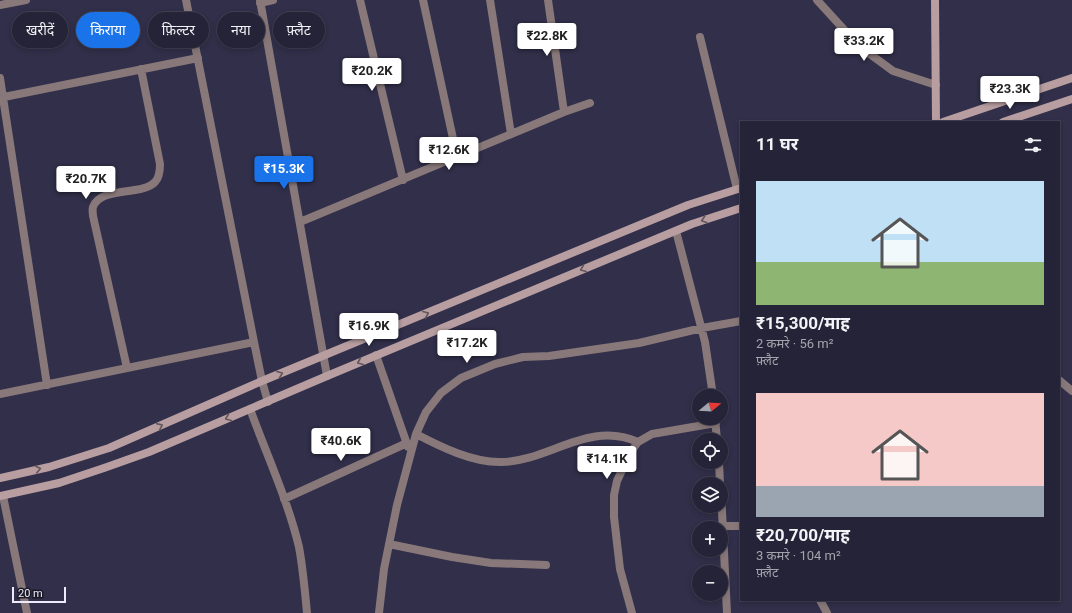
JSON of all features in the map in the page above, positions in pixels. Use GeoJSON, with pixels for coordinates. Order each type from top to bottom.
{"type":"FeatureCollection","features":[{"type":"Feature","properties":{"kind":"street"},"geometry":{"type":"LineString","coordinates":[[0,5],[26,0]]}},
{"type":"Feature","properties":{"kind":"street"},"geometry":{"type":"LineString","coordinates":[[186,0],[262,382],[268,402]]}},
{"type":"Feature","properties":{"kind":"street"},"geometry":{"type":"LineString","coordinates":[[273,0],[260,1],[327,376]]}},
{"type":"Feature","properties":{"kind":"street"},"geometry":{"type":"LineString","coordinates":[[360,0],[403,180]]}},
{"type":"Feature","properties":{"kind":"street"},"geometry":{"type":"LineString","coordinates":[[423,0],[457,157]]}},
{"type":"Feature","properties":{"kind":"street"},"geometry":{"type":"LineString","coordinates":[[490,0],[511,134]]}},
{"type":"Feature","properties":{"kind":"street"},"geometry":{"type":"LineString","coordinates":[[548,0],[564,112]]}},
{"type":"Feature","properties":{"kind":"street"},"geometry":{"type":"LineString","coordinates":[[816,0],[860,46],[892,71],[936,85]]}},
{"type":"Feature","properties":{"kind":"street"},"geometry":{"type":"LineString","coordinates":[[935,0],[936,121]]}},
{"type":"Feature","properties":{"kind":"street"},"geometry":{"type":"LineString","coordinates":[[0,478],[49,467],[109,448],[262,382],[688,205],[739,188],[700,37]]}},
{"type":"Feature","properties":{"kind":"street"},"geometry":{"type":"LineString","coordinates":[[4,98],[198,58]]}},
{"type":"Feature","properties":{"kind":"street"},"geometry":{"type":"LineString","coordinates":[[127,368],[93,216],[93,207],[106,195],[147,187],[155,182],[159,173],[160,164],[141,69]]}},
{"type":"Feature","properties":{"kind":"street"},"geometry":{"type":"LineString","coordinates":[[0,78],[47,385]]}},
{"type":"Feature","properties":{"kind":"street"},"geometry":{"type":"LineString","coordinates":[[945,121],[1072,78]]}},
{"type":"Feature","properties":{"kind":"street"},"geometry":{"type":"LineString","coordinates":[[1005,121],[1072,99]]}},
{"type":"Feature","properties":{"kind":"street"},"geometry":{"type":"LineString","coordinates":[[300,222],[564,112],[590,103]]}},
{"type":"Feature","properties":{"kind":"street"},"geometry":{"type":"LineString","coordinates":[[27,613],[1,496],[59,483],[149,452],[376,355],[676,231],[740,208]]}},
{"type":"Feature","properties":{"kind":"street"},"geometry":{"type":"LineString","coordinates":[[676,231],[702,328],[711,389]]}},
{"type":"Feature","properties":{"kind":"street"},"geometry":{"type":"LineString","coordinates":[[379,613],[384,569],[397,505],[410,453],[416,434],[426,412],[442,393],[461,378],[495,364],[523,357],[549,356],[639,343],[702,328],[740,321]]}},
{"type":"Feature","properties":{"kind":"street"},"geometry":{"type":"LineString","coordinates":[[0,394],[254,342]]}},
{"type":"Feature","properties":{"kind":"street"},"geometry":{"type":"LineString","coordinates":[[376,355],[410,453]]}},
{"type":"Feature","properties":{"kind":"street"},"geometry":{"type":"LineString","coordinates":[[1060,381],[1072,391]]}},
{"type":"Feature","properties":{"kind":"street"},"geometry":{"type":"LineString","coordinates":[[250,409],[284,500],[298,546],[304,579],[307,613]]}},
{"type":"Feature","properties":{"kind":"street"},"geometry":{"type":"LineString","coordinates":[[632,613],[620,569],[614,517],[614,496],[617,481],[630,453],[638,442],[652,434],[693,425]]}},
{"type":"Feature","properties":{"kind":"street"},"geometry":{"type":"LineString","coordinates":[[416,434],[446,449],[474,458],[501,462],[521,460],[572,442],[593,437],[613,435],[626,437],[638,442]]}},
{"type":"Feature","properties":{"kind":"street"},"geometry":{"type":"LineString","coordinates":[[284,500],[407,443]]}},
{"type":"Feature","properties":{"kind":"street"},"geometry":{"type":"LineString","coordinates":[[728,526],[740,526]]}},
{"type":"Feature","properties":{"kind":"street"},"geometry":{"type":"LineString","coordinates":[[389,544],[452,557],[491,563],[546,566]]}},
{"type":"Feature","properties":{"kind":"street"},"geometry":{"type":"LineString","coordinates":[[724,557],[727,613]]}},
{"type":"Feature","properties":{"kind":"street"},"geometry":{"type":"LineString","coordinates":[[821,601],[827,613]]}}]}
